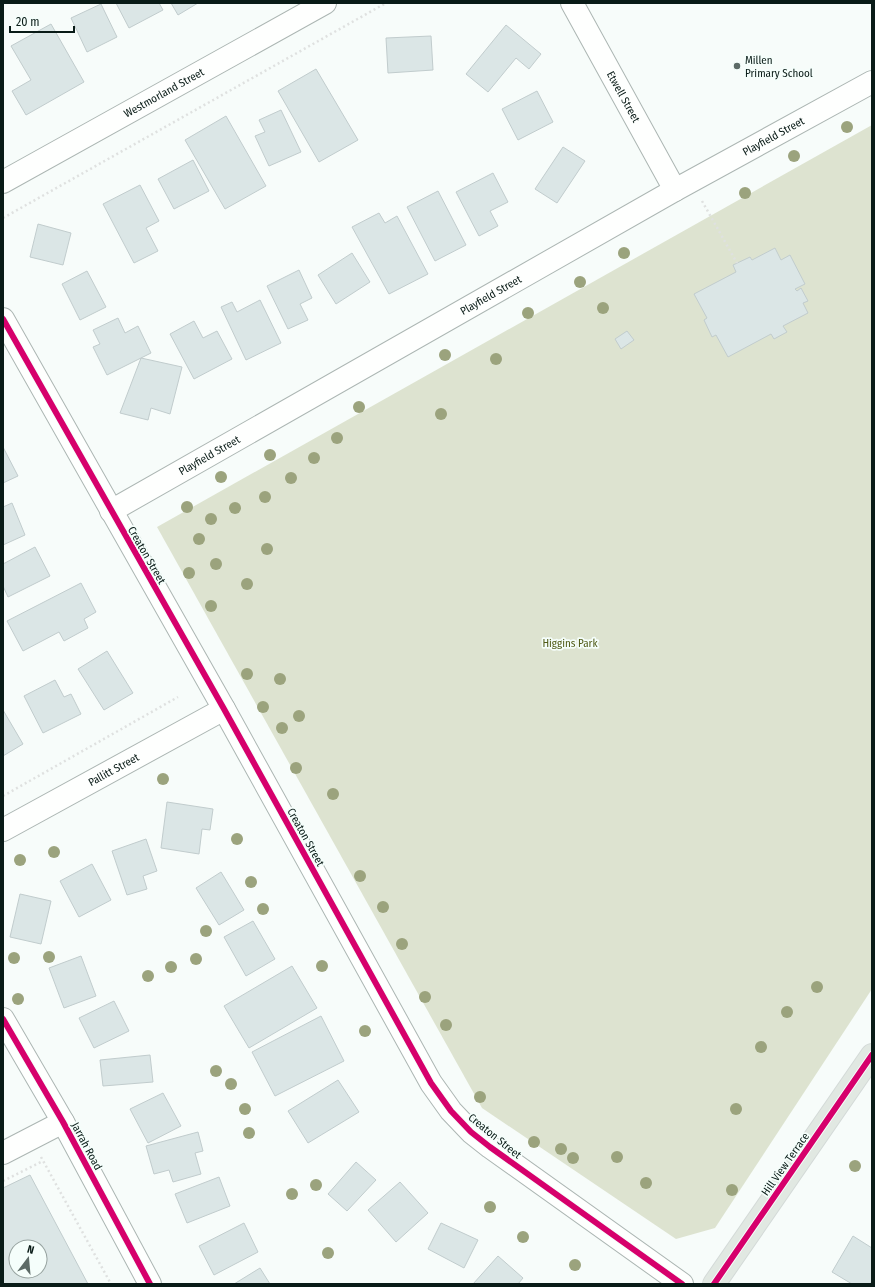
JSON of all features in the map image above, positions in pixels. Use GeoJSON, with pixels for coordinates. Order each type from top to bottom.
{"type":"FeatureCollection","features":[{"type":"Feature","properties":{"kind":"main road","name":"Hill View Terrace"},"geometry":{"type":"LineString","coordinates":[[714,1284],[870,1062]]}},
{"type":"Feature","properties":{"kind":"street","name":"Westmorland Street"},"geometry":{"type":"LineString","coordinates":[[3,182],[326,3]]}},
{"type":"Feature","properties":{"kind":"street","name":"Etwell Street"},"geometry":{"type":"LineString","coordinates":[[572,3],[675,190]]}},
{"type":"Feature","properties":{"kind":"street","name":"Playfield Street"},"geometry":{"type":"LineString","coordinates":[[111,511],[675,190],[872,82]]}},
{"type":"Feature","properties":{"kind":"street","name":"Creaton Street"},"geometry":{"type":"LineString","coordinates":[[3,319],[224,709],[431,1083],[451,1111],[471,1132],[682,1284]]}},
{"type":"Feature","properties":{"kind":"street","name":"Pallitt Street"},"geometry":{"type":"LineString","coordinates":[[3,830],[224,709]]}},
{"type":"Feature","properties":{"kind":"street","name":"Jarrah Road"},"geometry":{"type":"LineString","coordinates":[[3,1019],[63,1122],[150,1284]]}},
{"type":"Feature","properties":{"kind":"street"},"geometry":{"type":"LineString","coordinates":[[3,1153],[63,1122]]}},
{"type":"Feature","properties":{"kind":"path"},"geometry":{"type":"LineString","coordinates":[[3,218],[386,3]]}},
{"type":"Feature","properties":{"kind":"path"},"geometry":{"type":"LineString","coordinates":[[701,199],[737,263]]}},
{"type":"Feature","properties":{"kind":"path"},"geometry":{"type":"LineString","coordinates":[[3,796],[178,697]]}},
{"type":"Feature","properties":{"kind":"path"},"geometry":{"type":"LineString","coordinates":[[40,1155],[111,1284]]}},
{"type":"Feature","properties":{"kind":"path"},"geometry":{"type":"LineString","coordinates":[[3,1181],[44,1161]]}},
{"type":"Feature","properties":{"kind":"green space","name":"Higgins Park"},"geometry":{"type":"Polygon","coordinates":[[[872,125],[872,989],[715,1228],[676,1239],[482,1108],[157,527],[872,125]]]}},
{"type":"Feature","properties":{"kind":"building"},"geometry":{"type":"Polygon","coordinates":[[[116,3],[159,3],[163,10],[129,28],[116,3]]]}},
{"type":"Feature","properties":{"kind":"building"},"geometry":{"type":"Polygon","coordinates":[[[171,3],[198,3],[178,15],[171,3]]]}},
{"type":"Feature","properties":{"kind":"building"},"geometry":{"type":"Polygon","coordinates":[[[101,4],[117,37],[87,52],[71,18],[101,4]]]}},
{"type":"Feature","properties":{"kind":"building"},"geometry":{"type":"Polygon","coordinates":[[[51,24],[84,82],[26,115],[12,91],[31,80],[11,46],[51,24]]]}},
{"type":"Feature","properties":{"kind":"building"},"geometry":{"type":"Polygon","coordinates":[[[506,25],[541,54],[529,69],[516,58],[488,92],[466,74],[506,25]]]}},
{"type":"Feature","properties":{"kind":"building"},"geometry":{"type":"Polygon","coordinates":[[[431,36],[433,70],[388,73],[386,38],[431,36]]]}},
{"type":"Feature","properties":{"kind":"building"},"geometry":{"type":"Polygon","coordinates":[[[316,69],[358,140],[319,162],[278,91],[316,69]]]}},
{"type":"Feature","properties":{"kind":"building"},"geometry":{"type":"Polygon","coordinates":[[[537,91],[553,122],[518,140],[502,109],[537,91]]]}},
{"type":"Feature","properties":{"kind":"building"},"geometry":{"type":"Polygon","coordinates":[[[281,110],[301,152],[269,166],[255,136],[265,132],[259,120],[281,110]]]}},
{"type":"Feature","properties":{"kind":"building"},"geometry":{"type":"Polygon","coordinates":[[[226,116],[266,186],[225,209],[185,140],[226,116]]]}},
{"type":"Feature","properties":{"kind":"building"},"geometry":{"type":"Polygon","coordinates":[[[563,147],[585,161],[557,203],[535,189],[563,147]]]}},
{"type":"Feature","properties":{"kind":"building"},"geometry":{"type":"Polygon","coordinates":[[[193,160],[209,191],[174,209],[158,179],[193,160]]]}},
{"type":"Feature","properties":{"kind":"building"},"geometry":{"type":"Polygon","coordinates":[[[493,173],[508,202],[490,211],[498,226],[479,236],[456,192],[493,173]]]}},
{"type":"Feature","properties":{"kind":"building"},"geometry":{"type":"Polygon","coordinates":[[[140,185],[159,221],[146,228],[158,251],[134,263],[103,204],[140,185]]]}},
{"type":"Feature","properties":{"kind":"building"},"geometry":{"type":"Polygon","coordinates":[[[438,191],[466,245],[435,261],[407,207],[438,191]]]}},
{"type":"Feature","properties":{"kind":"building"},"geometry":{"type":"Polygon","coordinates":[[[379,213],[385,223],[397,216],[428,274],[389,294],[352,227],[379,213]]]}},
{"type":"Feature","properties":{"kind":"building"},"geometry":{"type":"Polygon","coordinates":[[[38,224],[71,233],[63,265],[30,257],[38,224]]]}},
{"type":"Feature","properties":{"kind":"building"},"geometry":{"type":"Polygon","coordinates":[[[775,248],[781,260],[790,255],[805,284],[795,289],[797,291],[801,288],[808,301],[803,303],[808,313],[783,326],[787,332],[774,339],[771,334],[728,357],[716,335],[712,337],[704,320],[707,318],[694,294],[736,272],[733,265],[750,257],[752,260],[775,248]]]}},
{"type":"Feature","properties":{"kind":"building"},"geometry":{"type":"Polygon","coordinates":[[[352,253],[370,282],[336,304],[318,275],[352,253]]]}},
{"type":"Feature","properties":{"kind":"building"},"geometry":{"type":"Polygon","coordinates":[[[299,270],[312,298],[300,304],[308,320],[288,329],[267,286],[299,270]]]}},
{"type":"Feature","properties":{"kind":"building"},"geometry":{"type":"Polygon","coordinates":[[[87,271],[106,307],[80,320],[62,284],[87,271]]]}},
{"type":"Feature","properties":{"kind":"building"},"geometry":{"type":"Polygon","coordinates":[[[260,300],[281,343],[246,360],[221,307],[232,302],[237,312],[260,300]]]}},
{"type":"Feature","properties":{"kind":"building"},"geometry":{"type":"Polygon","coordinates":[[[118,318],[125,333],[138,326],[151,353],[107,375],[93,347],[100,344],[93,330],[118,318]]]}},
{"type":"Feature","properties":{"kind":"building"},"geometry":{"type":"Polygon","coordinates":[[[194,321],[203,338],[217,331],[232,359],[194,379],[170,334],[194,321]]]}},
{"type":"Feature","properties":{"kind":"building"},"geometry":{"type":"Polygon","coordinates":[[[627,331],[634,340],[621,349],[615,339],[627,331]]]}},
{"type":"Feature","properties":{"kind":"building"},"geometry":{"type":"Polygon","coordinates":[[[141,358],[182,367],[170,414],[151,408],[148,420],[120,413],[141,358]]]}},
{"type":"Feature","properties":{"kind":"building"},"geometry":{"type":"Polygon","coordinates":[[[3,447],[18,476],[3,483],[3,447]]]}},
{"type":"Feature","properties":{"kind":"building"},"geometry":{"type":"Polygon","coordinates":[[[12,503],[25,535],[3,545],[3,507],[12,503]]]}},
{"type":"Feature","properties":{"kind":"building"},"geometry":{"type":"Polygon","coordinates":[[[35,547],[50,576],[8,597],[3,586],[3,564],[35,547]]]}},
{"type":"Feature","properties":{"kind":"building"},"geometry":{"type":"Polygon","coordinates":[[[81,583],[96,612],[84,619],[88,628],[64,641],[59,632],[23,651],[7,621],[81,583]]]}},
{"type":"Feature","properties":{"kind":"building"},"geometry":{"type":"Polygon","coordinates":[[[107,651],[133,693],[104,710],[78,669],[107,651]]]}},
{"type":"Feature","properties":{"kind":"building"},"geometry":{"type":"Polygon","coordinates":[[[55,680],[64,697],[71,694],[81,714],[43,733],[24,696],[55,680]]]}},
{"type":"Feature","properties":{"kind":"building"},"geometry":{"type":"Polygon","coordinates":[[[3,710],[23,744],[3,756],[3,710]]]}},
{"type":"Feature","properties":{"kind":"building"},"geometry":{"type":"Polygon","coordinates":[[[167,802],[213,809],[210,830],[202,829],[199,854],[161,848],[167,802]]]}},
{"type":"Feature","properties":{"kind":"building"},"geometry":{"type":"Polygon","coordinates":[[[146,839],[157,871],[143,876],[147,889],[127,895],[112,851],[146,839]]]}},
{"type":"Feature","properties":{"kind":"building"},"geometry":{"type":"Polygon","coordinates":[[[92,864],[111,900],[79,917],[60,881],[92,864]]]}},
{"type":"Feature","properties":{"kind":"building"},"geometry":{"type":"Polygon","coordinates":[[[221,872],[244,910],[219,925],[196,888],[221,872]]]}},
{"type":"Feature","properties":{"kind":"building"},"geometry":{"type":"Polygon","coordinates":[[[20,894],[51,901],[41,944],[10,937],[20,894]]]}},
{"type":"Feature","properties":{"kind":"building"},"geometry":{"type":"Polygon","coordinates":[[[253,921],[275,959],[246,976],[224,937],[253,921]]]}},
{"type":"Feature","properties":{"kind":"building"},"geometry":{"type":"Polygon","coordinates":[[[81,956],[96,996],[64,1008],[49,968],[81,956]]]}},
{"type":"Feature","properties":{"kind":"building"},"geometry":{"type":"Polygon","coordinates":[[[292,966],[317,1008],[249,1048],[224,1006],[292,966]]]}},
{"type":"Feature","properties":{"kind":"building"},"geometry":{"type":"Polygon","coordinates":[[[114,1001],[129,1031],[94,1048],[79,1018],[114,1001]]]}},
{"type":"Feature","properties":{"kind":"building"},"geometry":{"type":"Polygon","coordinates":[[[321,1016],[344,1061],[275,1096],[252,1052],[321,1016]]]}},
{"type":"Feature","properties":{"kind":"building"},"geometry":{"type":"Polygon","coordinates":[[[150,1055],[153,1082],[103,1086],[100,1060],[150,1055]]]}},
{"type":"Feature","properties":{"kind":"building"},"geometry":{"type":"Polygon","coordinates":[[[338,1080],[359,1112],[308,1143],[288,1111],[338,1080]]]}},
{"type":"Feature","properties":{"kind":"building"},"geometry":{"type":"Polygon","coordinates":[[[163,1093],[181,1126],[148,1143],[130,1109],[163,1093]]]}},
{"type":"Feature","properties":{"kind":"building"},"geometry":{"type":"Polygon","coordinates":[[[198,1132],[203,1151],[195,1153],[201,1174],[173,1182],[169,1170],[154,1174],[146,1146],[198,1132]]]}},
{"type":"Feature","properties":{"kind":"building"},"geometry":{"type":"Polygon","coordinates":[[[356,1162],[376,1180],[347,1211],[328,1194],[356,1162]]]}},
{"type":"Feature","properties":{"kind":"building"},"geometry":{"type":"Polygon","coordinates":[[[30,1175],[88,1284],[3,1284],[3,1188],[30,1175]]]}},
{"type":"Feature","properties":{"kind":"building"},"geometry":{"type":"Polygon","coordinates":[[[219,1177],[230,1206],[187,1223],[175,1194],[219,1177]]]}},
{"type":"Feature","properties":{"kind":"building"},"geometry":{"type":"Polygon","coordinates":[[[400,1182],[428,1213],[396,1242],[368,1210],[400,1182]]]}},
{"type":"Feature","properties":{"kind":"building"},"geometry":{"type":"Polygon","coordinates":[[[244,1223],[258,1252],[214,1275],[199,1246],[244,1223]]]}},
{"type":"Feature","properties":{"kind":"building"},"geometry":{"type":"Polygon","coordinates":[[[441,1223],[478,1240],[464,1268],[428,1249],[441,1223]]]}},
{"type":"Feature","properties":{"kind":"building"},"geometry":{"type":"Polygon","coordinates":[[[853,1236],[872,1248],[872,1281],[870,1284],[852,1284],[832,1272],[853,1236]]]}},
{"type":"Feature","properties":{"kind":"building"},"geometry":{"type":"Polygon","coordinates":[[[498,1256],[523,1278],[518,1284],[473,1284],[498,1256]]]}},
{"type":"Feature","properties":{"kind":"building"},"geometry":{"type":"Polygon","coordinates":[[[260,1268],[270,1284],[234,1284],[260,1268]]]}},
{"type":"Feature","properties":{"kind":"cycle path"},"geometry":{"type":"LineString","coordinates":[[3,319],[224,709],[431,1083],[451,1111],[471,1132],[682,1284]]}},
{"type":"Feature","properties":{"kind":"cycle path"},"geometry":{"type":"LineString","coordinates":[[3,1019],[63,1122],[150,1284]]}},
{"type":"Feature","properties":{"kind":"cycle path"},"geometry":{"type":"LineString","coordinates":[[714,1284],[872,1055]]}},
{"type":"Feature","properties":{"kind":"place","name":"Millen Primary School"},"geometry":{"type":"Point","coordinates":[737,66]}}]}
